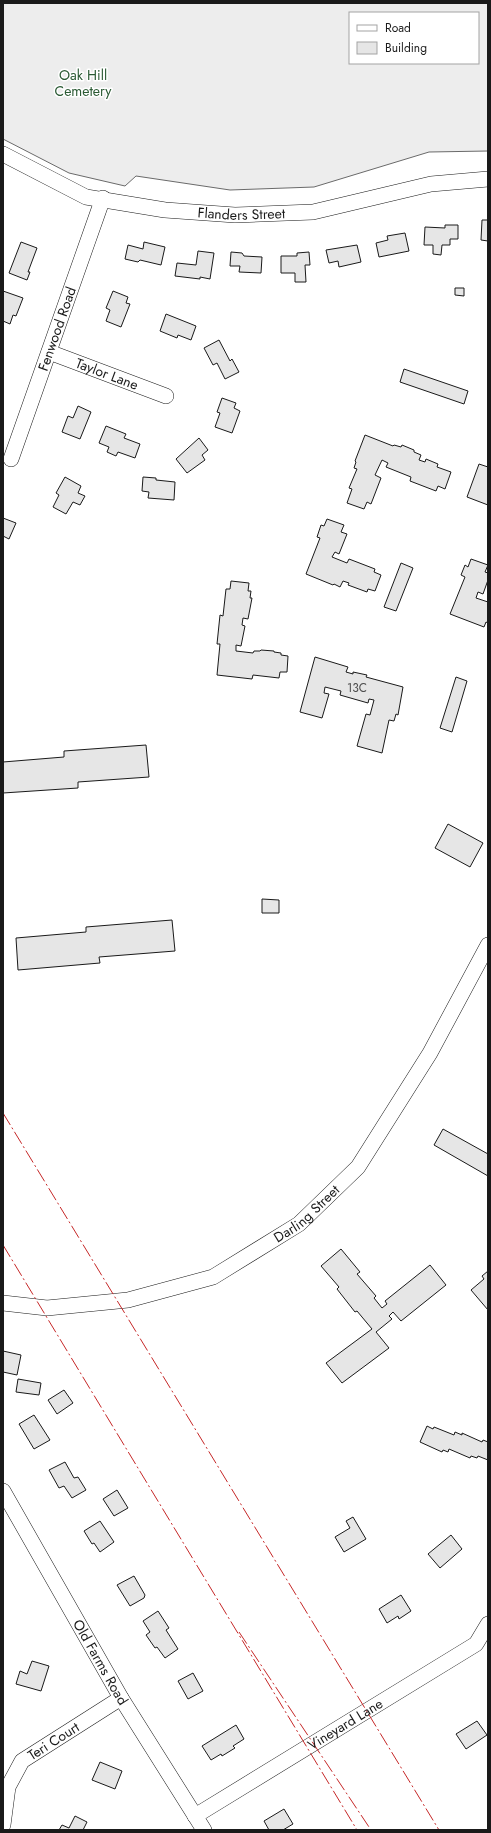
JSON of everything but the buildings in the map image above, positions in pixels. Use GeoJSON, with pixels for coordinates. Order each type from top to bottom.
{"type":"FeatureCollection","features":[{"type":"Feature","properties":{"kind":"street","name":"Flanders Street"},"geometry":{"type":"LineString","coordinates":[[3,154],[86,197],[103,198],[165,210],[235,215],[313,212],[432,184],[488,179]]}},
{"type":"Feature","properties":{"kind":"street","name":"Fenwood Road"},"geometry":{"type":"LineString","coordinates":[[11,459],[103,198]]}},
{"type":"Feature","properties":{"kind":"street","name":"Taylor Lane"},"geometry":{"type":"LineString","coordinates":[[49,352],[166,396]]}},
{"type":"Feature","properties":{"kind":"street","name":"Darling Street"},"geometry":{"type":"LineString","coordinates":[[3,1303],[47,1308],[128,1300],[213,1277],[299,1224],[358,1167],[430,1053],[488,945]]}},
{"type":"Feature","properties":{"kind":"street","name":"Old Farms Road"},"geometry":{"type":"LineString","coordinates":[[3,1491],[122,1698],[204,1830]]}},
{"type":"Feature","properties":{"kind":"street","name":"Vineyard Lane"},"geometry":{"type":"LineString","coordinates":[[195,1816],[476,1644],[488,1624]]}},
{"type":"Feature","properties":{"kind":"street","name":"Teri Court"},"geometry":{"type":"LineString","coordinates":[[3,1825],[8,1787],[22,1761],[122,1698]]}},
{"type":"Feature","properties":{"kind":"shaded area"},"geometry":{"type":"Polygon","coordinates":[[[3,3],[488,3],[488,151],[429,152],[314,187],[230,190],[136,176],[125,186],[69,173],[3,139],[3,3]]]}},
{"type":"Feature","properties":{"kind":"power"},"geometry":{"type":"LineString","coordinates":[[3,1113],[439,1830]]}},
{"type":"Feature","properties":{"kind":"power"},"geometry":{"type":"LineString","coordinates":[[3,1245],[357,1830]]}},
{"type":"Feature","properties":{"kind":"power"},"geometry":{"type":"LineString","coordinates":[[239,1632],[371,1830]]}},
{"type":"Feature","properties":{"kind":"park label","name":"Oak Hill Cemetery"},"geometry":{"type":"Point","coordinates":[83,84]}}]}
